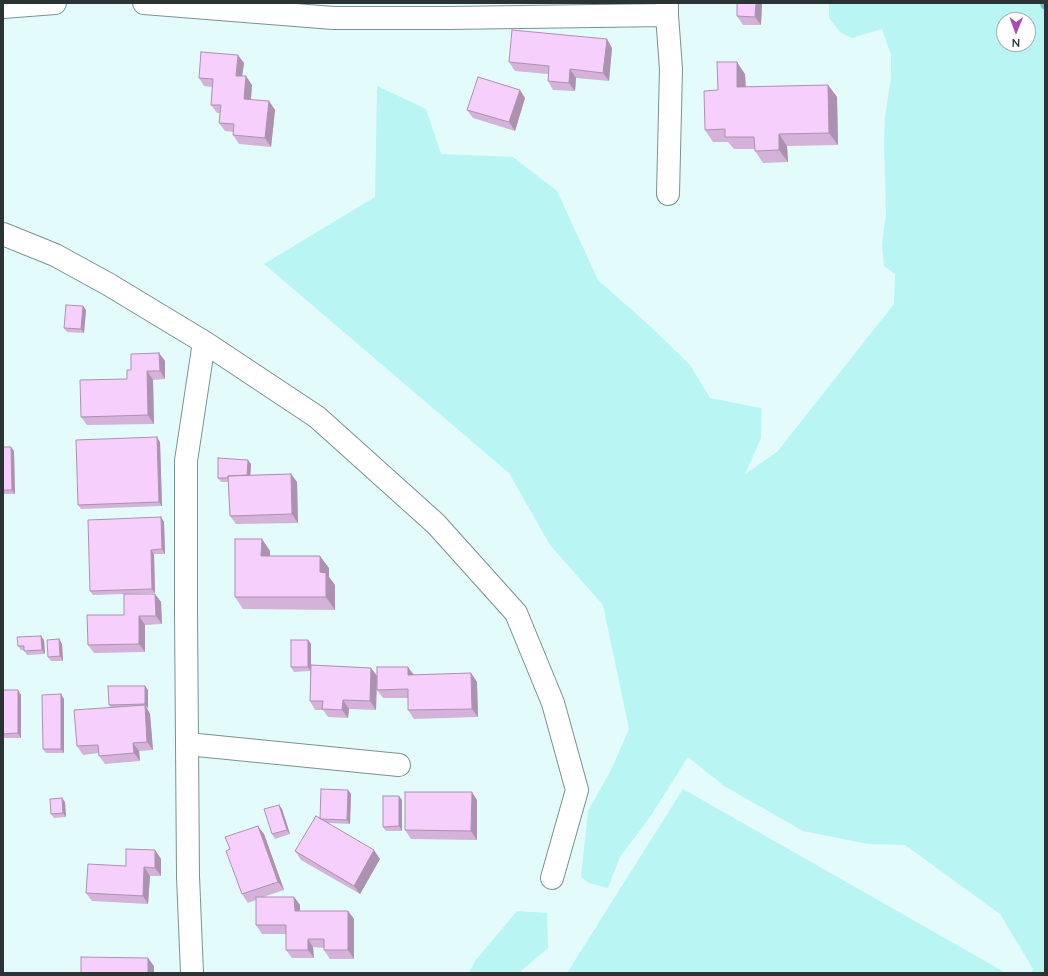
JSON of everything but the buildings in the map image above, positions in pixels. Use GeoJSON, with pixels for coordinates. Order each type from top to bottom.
{"type":"FeatureCollection","features":[{"type":"Feature","properties":{"kind":"street"},"geometry":{"type":"LineString","coordinates":[[3,8],[54,3]]}},
{"type":"Feature","properties":{"kind":"street"},"geometry":{"type":"LineString","coordinates":[[144,3],[333,18],[448,18],[667,9],[671,69],[668,194]]}},
{"type":"Feature","properties":{"kind":"street"},"geometry":{"type":"LineString","coordinates":[[3,234],[55,255],[108,284],[204,342],[318,417],[436,524],[516,613],[553,703],[577,790],[552,878]]}},
{"type":"Feature","properties":{"kind":"street"},"geometry":{"type":"LineString","coordinates":[[192,973],[188,876],[186,461],[204,342]]}},
{"type":"Feature","properties":{"kind":"street"},"geometry":{"type":"LineString","coordinates":[[187,744],[399,765]]}},
{"type":"Feature","properties":{"kind":"shaded area"},"geometry":{"type":"Polygon","coordinates":[[[829,3],[1045,3],[1045,973],[1031,973],[1033,969],[1000,914],[905,845],[868,844],[803,831],[724,786],[688,757],[650,817],[620,857],[608,888],[589,883],[581,877],[588,811],[611,770],[629,729],[603,605],[550,545],[509,473],[264,264],[375,197],[377,86],[426,109],[441,154],[513,157],[557,191],[598,280],[651,327],[690,365],[710,398],[761,408],[761,438],[745,474],[777,452],[894,304],[895,274],[884,266],[882,245],[886,214],[884,143],[885,117],[891,77],[891,55],[882,29],[852,38],[841,33],[829,18],[829,3]]]}},
{"type":"Feature","properties":{"kind":"shaded area"},"geometry":{"type":"Polygon","coordinates":[[[683,789],[1006,973],[567,973],[683,789]]]}},
{"type":"Feature","properties":{"kind":"shaded area"},"geometry":{"type":"Polygon","coordinates":[[[517,911],[547,913],[548,948],[520,973],[469,973],[475,961],[517,911]]]}}]}
